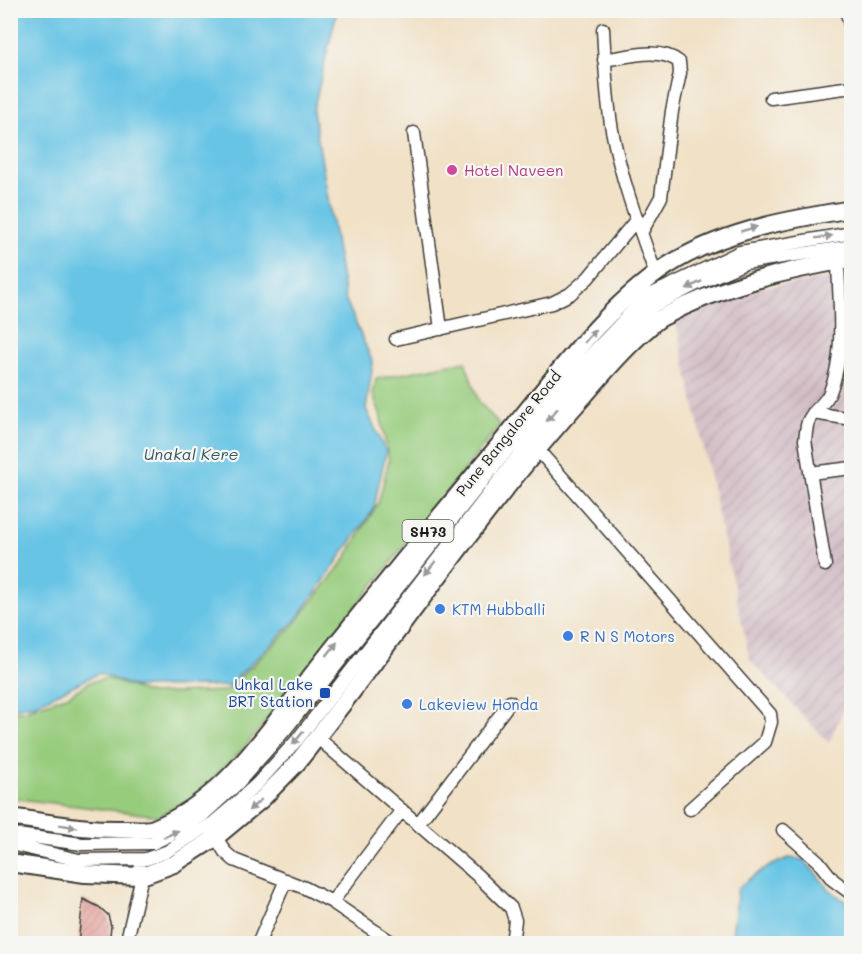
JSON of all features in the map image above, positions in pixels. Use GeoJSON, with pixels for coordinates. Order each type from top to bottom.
{"type":"FeatureCollection","features":[{"type":"Feature","properties":{"kind":"main road","name":"Pune Bangalore Road"},"geometry":{"type":"LineString","coordinates":[[10,863],[86,874],[142,876],[174,864],[206,821],[237,768],[396,569],[568,361],[616,308],[675,261],[714,241],[748,229],[852,209]]}},
{"type":"Feature","properties":{"kind":"main road","name":"Pune Bangalore Road"},"geometry":{"type":"LineString","coordinates":[[10,817],[131,836],[151,829],[206,821],[262,799],[318,738],[423,597],[538,450],[629,346],[660,319],[714,295],[797,269],[845,260]]}},
{"type":"Feature","properties":{"kind":"street"},"geometry":{"type":"LineString","coordinates":[[846,10],[852,31]]}},
{"type":"Feature","properties":{"kind":"street"},"geometry":{"type":"LineString","coordinates":[[603,29],[612,130],[641,233],[656,275]]}},
{"type":"Feature","properties":{"kind":"street"},"geometry":{"type":"LineString","coordinates":[[604,60],[664,54],[679,62],[680,73],[672,111],[661,197],[641,233]]}},
{"type":"Feature","properties":{"kind":"street"},"geometry":{"type":"LineString","coordinates":[[771,99],[852,87]]}},
{"type":"Feature","properties":{"kind":"street"},"geometry":{"type":"LineString","coordinates":[[414,133],[441,329]]}},
{"type":"Feature","properties":{"kind":"street"},"geometry":{"type":"LineString","coordinates":[[396,339],[552,303],[570,294],[588,278],[637,219]]}},
{"type":"Feature","properties":{"kind":"street"},"geometry":{"type":"LineString","coordinates":[[206,821],[285,730],[516,439],[579,367],[646,297],[740,252],[852,233]]}},
{"type":"Feature","properties":{"kind":"street"},"geometry":{"type":"LineString","coordinates":[[10,844],[79,860],[137,859],[166,852],[257,784],[297,740],[525,447],[614,346],[652,307],[745,263],[852,246]]}},
{"type":"Feature","properties":{"kind":"street"},"geometry":{"type":"LineString","coordinates":[[825,565],[805,440],[807,422],[830,394],[839,348],[846,327],[845,260]]}},
{"type":"Feature","properties":{"kind":"street"},"geometry":{"type":"LineString","coordinates":[[813,413],[852,419]]}},
{"type":"Feature","properties":{"kind":"street"},"geometry":{"type":"LineString","coordinates":[[538,450],[770,714],[771,722],[765,742],[690,809]]}},
{"type":"Feature","properties":{"kind":"street"},"geometry":{"type":"LineString","coordinates":[[810,472],[852,468]]}},
{"type":"Feature","properties":{"kind":"street"},"geometry":{"type":"LineString","coordinates":[[418,824],[510,702]]}},
{"type":"Feature","properties":{"kind":"street"},"geometry":{"type":"LineString","coordinates":[[318,738],[478,876],[511,908],[515,920],[512,944]]}},
{"type":"Feature","properties":{"kind":"street"},"geometry":{"type":"LineString","coordinates":[[332,902],[402,810]]}},
{"type":"Feature","properties":{"kind":"street"},"geometry":{"type":"LineString","coordinates":[[206,821],[225,852],[234,860],[286,880],[332,902],[394,944]]}},
{"type":"Feature","properties":{"kind":"street"},"geometry":{"type":"LineString","coordinates":[[783,830],[812,855],[833,880],[852,894]]}},
{"type":"Feature","properties":{"kind":"street"},"geometry":{"type":"LineString","coordinates":[[10,834],[82,844],[131,836],[142,876],[126,944]]}},
{"type":"Feature","properties":{"kind":"street"},"geometry":{"type":"LineString","coordinates":[[258,944],[286,880]]}},
{"type":"Feature","properties":{"kind":"shaded area"},"geometry":{"type":"Polygon","coordinates":[[[851,275],[852,689],[829,743],[750,660],[676,322],[741,290],[851,275]]]}},
{"type":"Feature","properties":{"kind":"green space"},"geometry":{"type":"Polygon","coordinates":[[[465,361],[479,402],[500,425],[245,747],[192,798],[159,816],[11,798],[11,712],[26,710],[69,695],[90,682],[107,678],[150,694],[226,691],[292,627],[344,561],[379,501],[389,460],[380,413],[373,395],[376,379],[465,361]]]}},
{"type":"Feature","properties":{"kind":"water","name":"Unakal Kere"},"geometry":{"type":"Polygon","coordinates":[[[11,10],[337,11],[313,111],[345,298],[373,363],[366,409],[386,452],[373,510],[297,619],[228,686],[134,687],[99,673],[36,704],[11,708],[11,10]]]}},
{"type":"Feature","properties":{"kind":"water"},"geometry":{"type":"Polygon","coordinates":[[[789,858],[804,860],[829,889],[851,906],[851,943],[731,943],[738,888],[762,871],[789,858]]]}},
{"type":"Feature","properties":{"kind":"building"},"geometry":{"type":"Polygon","coordinates":[[[83,899],[99,907],[108,915],[111,926],[109,944],[78,944],[83,899]]]}},
{"type":"Feature","properties":{"kind":"place","name":"Hotel Naveen"},"geometry":{"type":"Point","coordinates":[452,170]}},
{"type":"Feature","properties":{"kind":"place","name":"KTM Hubballi"},"geometry":{"type":"Point","coordinates":[440,609]}},
{"type":"Feature","properties":{"kind":"place","name":"R N S Motors"},"geometry":{"type":"Point","coordinates":[568,636]}},
{"type":"Feature","properties":{"kind":"place","name":"Unkal Lake BRT Station"},"geometry":{"type":"Point","coordinates":[325,693]}},
{"type":"Feature","properties":{"kind":"place","name":"Lakeview Honda"},"geometry":{"type":"Point","coordinates":[407,704]}}]}
